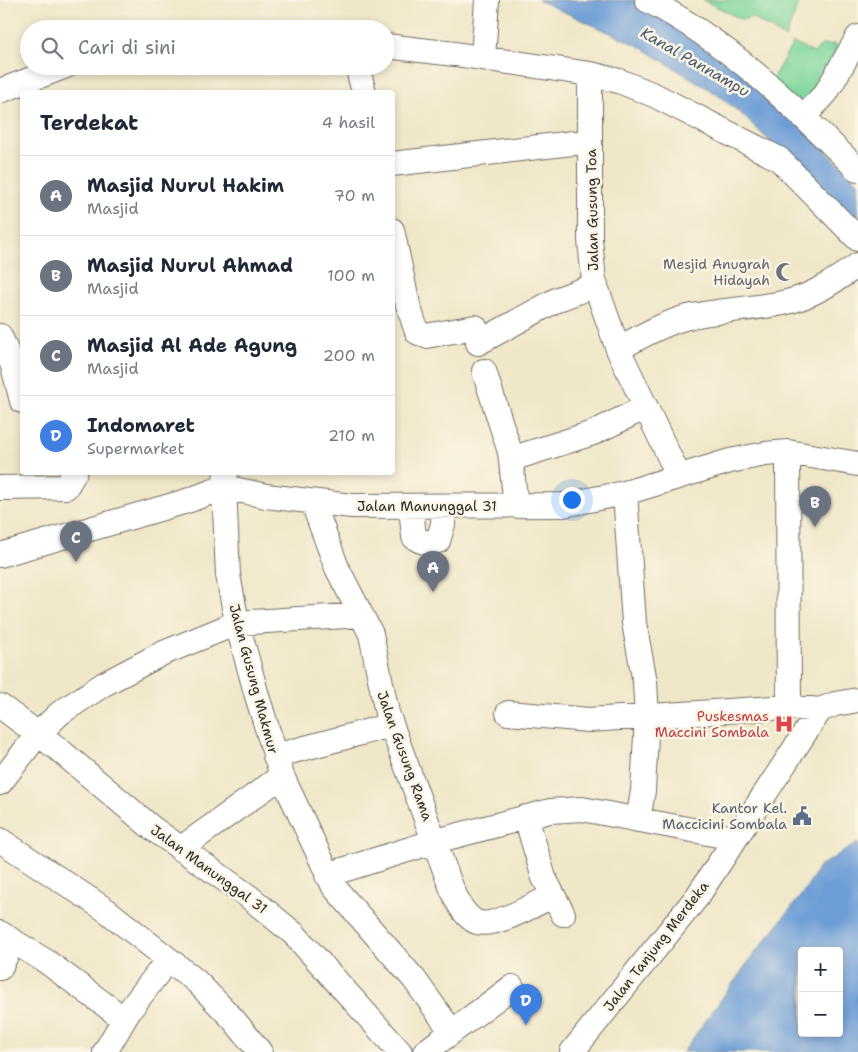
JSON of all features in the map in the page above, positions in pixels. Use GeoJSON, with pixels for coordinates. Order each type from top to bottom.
{"type":"FeatureCollection","features":[{"type":"Feature","properties":{"kind":"street"},"geometry":{"type":"LineString","coordinates":[[483,58],[486,0]]}},
{"type":"Feature","properties":{"kind":"street"},"geometry":{"type":"LineString","coordinates":[[646,0],[671,13],[729,51],[751,68],[858,170]]}},
{"type":"Feature","properties":{"kind":"street"},"geometry":{"type":"LineString","coordinates":[[803,117],[826,92],[858,37]]}},
{"type":"Feature","properties":{"kind":"street"},"geometry":{"type":"LineString","coordinates":[[395,47],[590,74],[619,81],[654,95],[779,159],[858,239]]}},
{"type":"Feature","properties":{"kind":"street","name":"Jalan Gusung Toa"},"geometry":{"type":"LineString","coordinates":[[590,74],[591,261],[596,285],[618,349],[679,477]]}},
{"type":"Feature","properties":{"kind":"street"},"geometry":{"type":"LineString","coordinates":[[16,89],[46,75]]}},
{"type":"Feature","properties":{"kind":"street"},"geometry":{"type":"LineString","coordinates":[[359,75],[363,90]]}},
{"type":"Feature","properties":{"kind":"street"},"geometry":{"type":"LineString","coordinates":[[395,164],[590,141]]}},
{"type":"Feature","properties":{"kind":"street"},"geometry":{"type":"LineString","coordinates":[[395,258],[400,306],[421,335],[477,335],[558,299],[596,285]]}},
{"type":"Feature","properties":{"kind":"street"},"geometry":{"type":"LineString","coordinates":[[618,349],[665,325],[684,319],[711,312],[788,302],[814,292],[858,265]]}},
{"type":"Feature","properties":{"kind":"street"},"geometry":{"type":"LineString","coordinates":[[0,336],[13,366],[20,393]]}},
{"type":"Feature","properties":{"kind":"street"},"geometry":{"type":"LineString","coordinates":[[484,371],[510,458],[516,506]]}},
{"type":"Feature","properties":{"kind":"street"},"geometry":{"type":"LineString","coordinates":[[510,458],[592,433],[646,407]]}},
{"type":"Feature","properties":{"kind":"street"},"geometry":{"type":"LineString","coordinates":[[788,452],[789,707]]}},
{"type":"Feature","properties":{"kind":"street","name":"Jalan Manunggal 31"},"geometry":{"type":"LineString","coordinates":[[225,480],[313,503],[352,506],[411,508],[563,505],[625,493],[756,456],[788,452],[858,464]]}},
{"type":"Feature","properties":{"kind":"street"},"geometry":{"type":"LineString","coordinates":[[0,488],[36,479],[66,487],[74,475]]}},
{"type":"Feature","properties":{"kind":"street"},"geometry":{"type":"LineString","coordinates":[[0,555],[187,501],[225,480]]}},
{"type":"Feature","properties":{"kind":"street","name":"Jalan Gusung Makmur"},"geometry":{"type":"LineString","coordinates":[[225,480],[228,575],[237,623],[279,766],[327,875],[344,899],[414,979],[452,1032]]}},
{"type":"Feature","properties":{"kind":"street"},"geometry":{"type":"LineString","coordinates":[[625,493],[634,622],[645,682],[647,717],[643,791],[638,820]]}},
{"type":"Feature","properties":{"kind":"street","name":"Jalan Gusung Rama"},"geometry":{"type":"LineString","coordinates":[[313,503],[332,558],[371,634],[380,691],[391,725],[457,899],[467,915],[476,922],[491,923],[558,905],[544,878],[526,817]]}},
{"type":"Feature","properties":{"kind":"street"},"geometry":{"type":"LineString","coordinates":[[411,508],[414,537],[420,542],[430,543],[438,541],[441,536],[444,507]]}},
{"type":"Feature","properties":{"kind":"street"},"geometry":{"type":"LineString","coordinates":[[0,783],[38,734],[60,713],[131,669],[205,634],[237,623],[361,615]]}},
{"type":"Feature","properties":{"kind":"street"},"geometry":{"type":"LineString","coordinates":[[508,713],[590,720],[789,707],[820,710],[835,704],[858,700]]}},
{"type":"Feature","properties":{"kind":"street","name":"Jalan Manunggal 31"},"geometry":{"type":"LineString","coordinates":[[0,706],[38,734],[180,849],[248,896],[294,934],[400,1052]]}},
{"type":"Feature","properties":{"kind":"street","name":"Jalan Tanjung Merdeka"},"geometry":{"type":"LineString","coordinates":[[578,1045],[696,897],[820,710]]}},
{"type":"Feature","properties":{"kind":"street"},"geometry":{"type":"LineString","coordinates":[[180,849],[279,766],[391,725]]}},
{"type":"Feature","properties":{"kind":"street"},"geometry":{"type":"LineString","coordinates":[[327,875],[436,841],[568,808],[734,838]]}},
{"type":"Feature","properties":{"kind":"street"},"geometry":{"type":"LineString","coordinates":[[0,840],[106,910],[210,995],[260,1052]]}},
{"type":"Feature","properties":{"kind":"street"},"geometry":{"type":"LineString","coordinates":[[0,968],[7,937],[46,962],[124,1019]]}},
{"type":"Feature","properties":{"kind":"street"},"geometry":{"type":"LineString","coordinates":[[105,1052],[124,1019],[167,960]]}},
{"type":"Feature","properties":{"kind":"street"},"geometry":{"type":"LineString","coordinates":[[425,1052],[512,987]]}},
{"type":"Feature","properties":{"kind":"green space"},"geometry":{"type":"Polygon","coordinates":[[[703,0],[800,0],[785,38],[751,17],[743,20],[703,0]]]}},
{"type":"Feature","properties":{"kind":"green space"},"geometry":{"type":"Polygon","coordinates":[[[793,43],[814,53],[822,45],[836,44],[833,64],[825,80],[800,108],[771,81],[793,43]]]}},
{"type":"Feature","properties":{"kind":"water","name":"Kanal Pannampu"},"geometry":{"type":"Polygon","coordinates":[[[538,0],[635,0],[716,46],[858,182],[858,229],[746,118],[718,95],[639,46],[538,0]]]}},
{"type":"Feature","properties":{"kind":"water"},"geometry":{"type":"Polygon","coordinates":[[[858,843],[858,1052],[683,1052],[752,957],[803,893],[820,866],[858,843]]]}},
{"type":"Feature","properties":{"kind":"place","name":"Mesjid Anugrah Hidayah"},"geometry":{"type":"Point","coordinates":[785,272]}},
{"type":"Feature","properties":{"kind":"place","name":"Masjid Nurul Ahmad"},"geometry":{"type":"Point","coordinates":[815,527]}},
{"type":"Feature","properties":{"kind":"place","name":"Masjid Al Ade Agung"},"geometry":{"type":"Point","coordinates":[76,562]}},
{"type":"Feature","properties":{"kind":"place","name":"Masjid Nurul Hakim"},"geometry":{"type":"Point","coordinates":[433,592]}},
{"type":"Feature","properties":{"kind":"place","name":"Puskesmas Maccini Sombala"},"geometry":{"type":"Point","coordinates":[784,724]}},
{"type":"Feature","properties":{"kind":"place","name":"Kantor Kel. Maccicini Sombala"},"geometry":{"type":"Point","coordinates":[802,816]}},
{"type":"Feature","properties":{"kind":"place","name":"Indomaret"},"geometry":{"type":"Point","coordinates":[526,1025]}}]}
